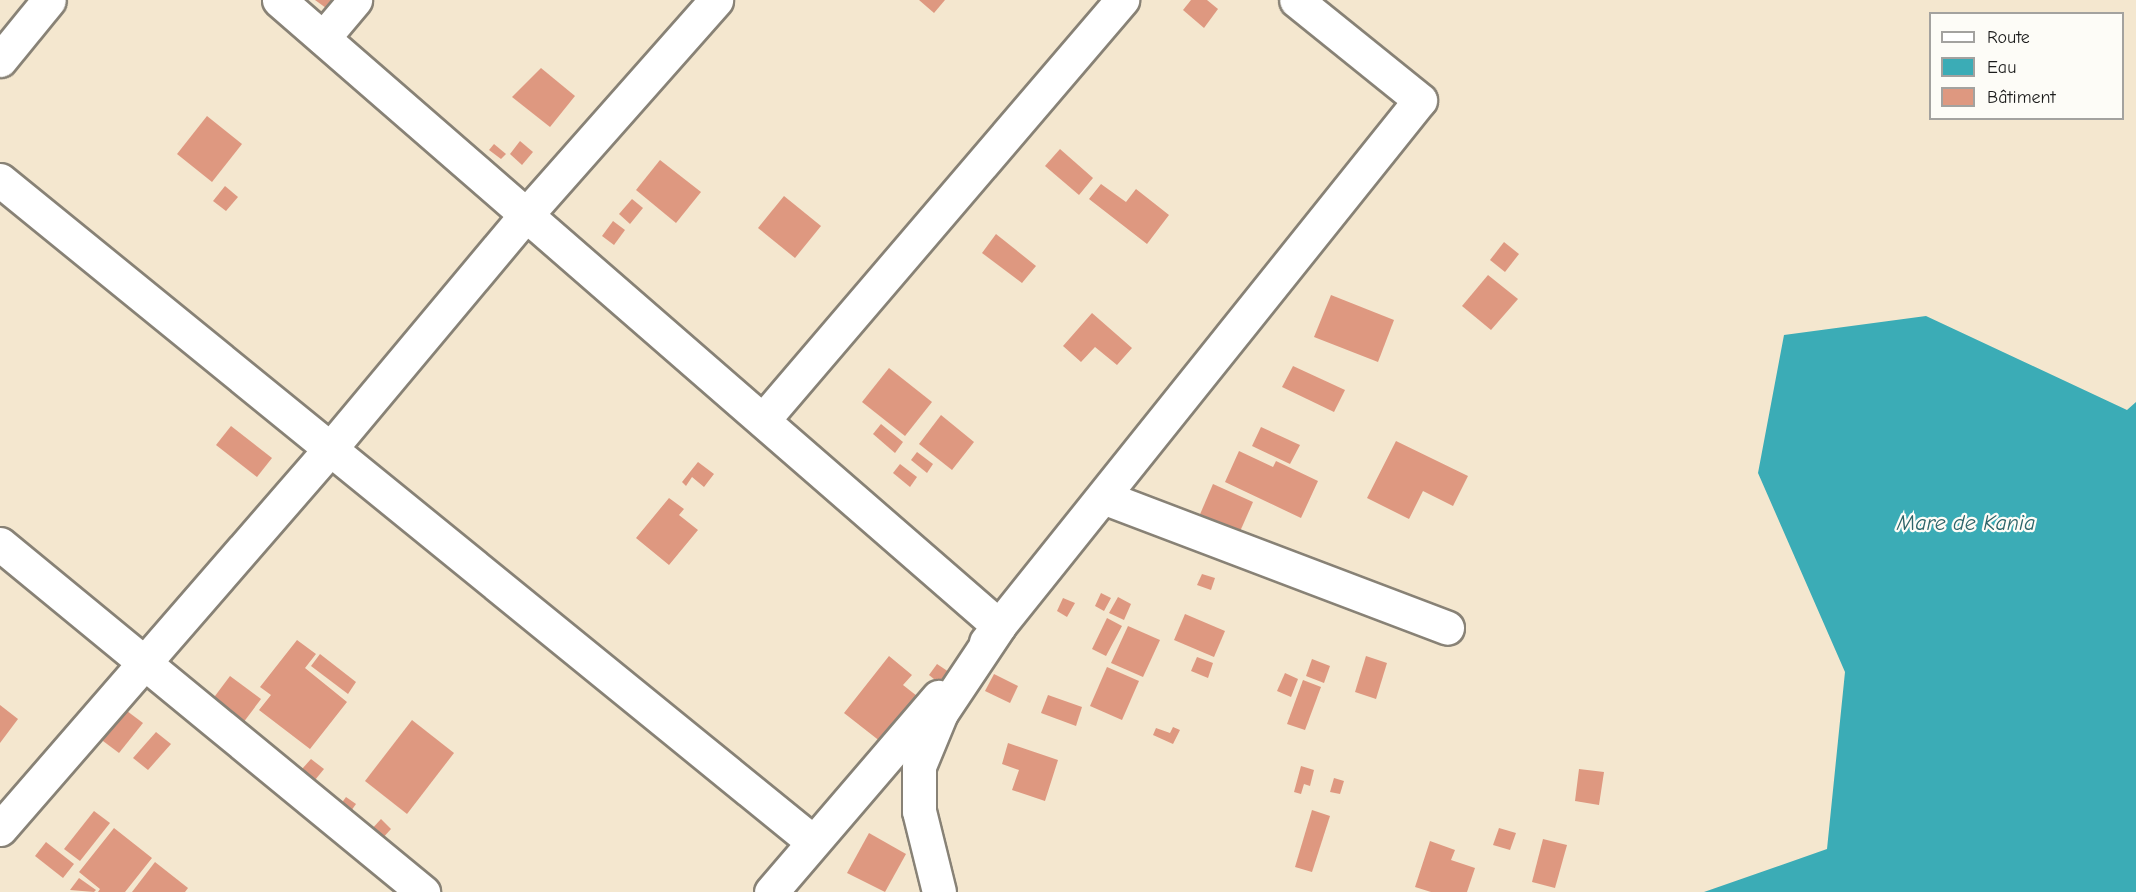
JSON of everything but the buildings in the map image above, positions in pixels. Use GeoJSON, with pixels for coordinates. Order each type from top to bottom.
{"type":"FeatureCollection","features":[{"type":"Feature","properties":{"kind":"street"},"geometry":{"type":"LineString","coordinates":[[0,60],[49,0]]}},
{"type":"Feature","properties":{"kind":"street"},"geometry":{"type":"LineString","coordinates":[[279,0],[999,626]]}},
{"type":"Feature","properties":{"kind":"street"},"geometry":{"type":"LineString","coordinates":[[323,38],[355,0]]}},
{"type":"Feature","properties":{"kind":"street"},"geometry":{"type":"LineString","coordinates":[[0,829],[330,449],[526,215],[716,0]]}},
{"type":"Feature","properties":{"kind":"street"},"geometry":{"type":"LineString","coordinates":[[762,420],[1122,0]]}},
{"type":"Feature","properties":{"kind":"street"},"geometry":{"type":"LineString","coordinates":[[771,892],[999,626],[1420,100],[1296,0]]}},
{"type":"Feature","properties":{"kind":"street"},"geometry":{"type":"LineString","coordinates":[[0,180],[813,842]]}},
{"type":"Feature","properties":{"kind":"street"},"geometry":{"type":"LineString","coordinates":[[1102,497],[1447,628]]}},
{"type":"Feature","properties":{"kind":"street"},"geometry":{"type":"LineString","coordinates":[[0,544],[423,892]]}},
{"type":"Feature","properties":{"kind":"street"},"geometry":{"type":"LineString","coordinates":[[939,892],[919,811],[919,766],[941,713],[999,626]]}},
{"type":"Feature","properties":{"kind":"water","name":"Mare de Kania"},"geometry":{"type":"Polygon","coordinates":[[[1926,316],[2127,410],[2136,402],[2136,892],[1704,892],[1827,849],[1845,672],[1758,473],[1784,335],[1926,316]]]}}]}
